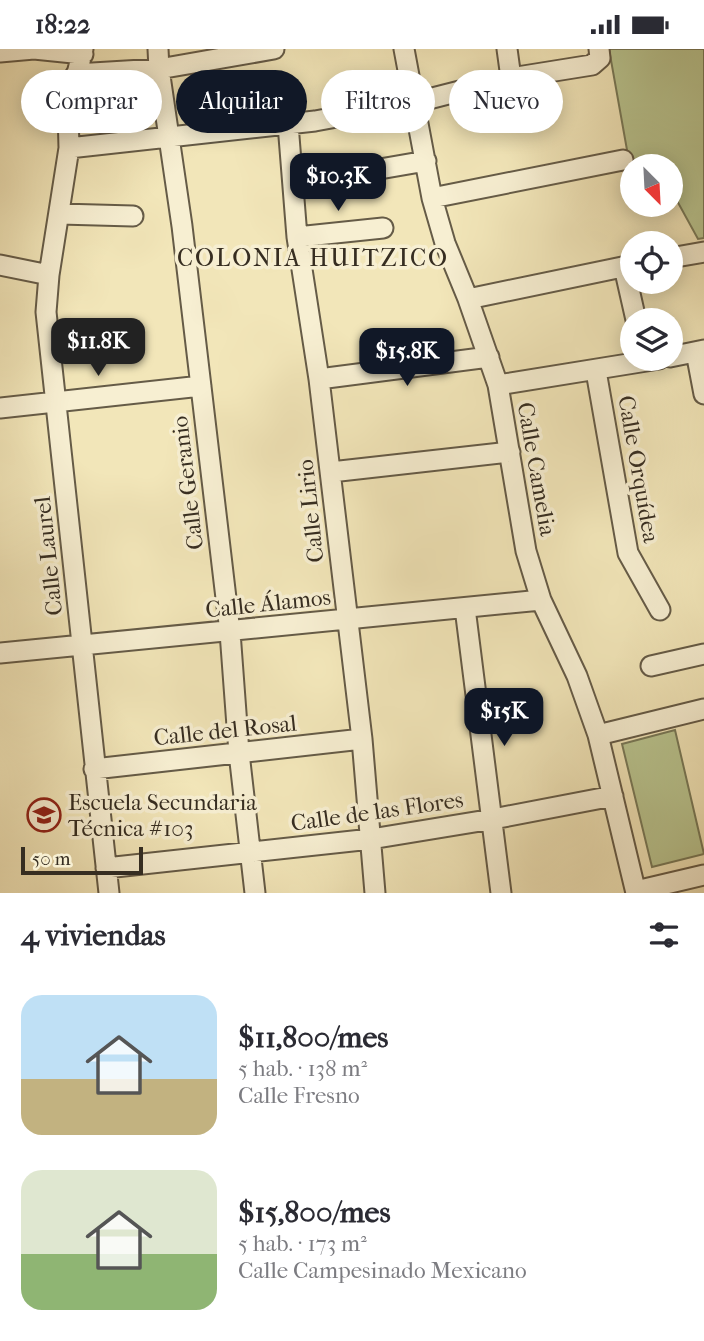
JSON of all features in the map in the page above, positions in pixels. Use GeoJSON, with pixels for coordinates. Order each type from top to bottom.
{"type":"FeatureCollection","features":[{"type":"Feature","properties":{"kind":"street","name":"Calle Geranio"},"geometry":{"type":"LineString","coordinates":[[158,49],[182,226],[230,632],[239,753],[255,893]]}},
{"type":"Feature","properties":{"kind":"street"},"geometry":{"type":"LineString","coordinates":[[142,70],[159,69],[228,53],[274,49]]}},
{"type":"Feature","properties":{"kind":"street","name":"Calle Camelia"},"geometry":{"type":"LineString","coordinates":[[404,49],[408,70]]}},
{"type":"Feature","properties":{"kind":"street"},"geometry":{"type":"LineString","coordinates":[[507,49],[510,70]]}},
{"type":"Feature","properties":{"kind":"street"},"geometry":{"type":"LineString","coordinates":[[1,51],[83,51]]}},
{"type":"Feature","properties":{"kind":"street","name":"Calle Laurel"},"geometry":{"type":"LineString","coordinates":[[77,70],[83,51]]}},
{"type":"Feature","properties":{"kind":"street"},"geometry":{"type":"LineString","coordinates":[[543,70],[595,57]]}},
{"type":"Feature","properties":{"kind":"street","name":"Calle Laurel"},"geometry":{"type":"LineString","coordinates":[[69,133],[69,148],[49,275],[46,312],[109,893]]}},
{"type":"Feature","properties":{"kind":"street"},"geometry":{"type":"LineString","coordinates":[[69,148],[212,133]]}},
{"type":"Feature","properties":{"kind":"street","name":"Calle Lirio"},"geometry":{"type":"LineString","coordinates":[[289,133],[297,237],[319,379],[362,739],[375,893]]}},
{"type":"Feature","properties":{"kind":"street","name":"Calle Camelia"},"geometry":{"type":"LineString","coordinates":[[420,133],[432,198],[445,243],[498,385],[526,551],[541,600],[577,676],[598,735],[636,892]]}},
{"type":"Feature","properties":{"kind":"street"},"geometry":{"type":"LineString","coordinates":[[293,184],[426,161]]}},
{"type":"Feature","properties":{"kind":"street"},"geometry":{"type":"LineString","coordinates":[[432,198],[620,161]]}},
{"type":"Feature","properties":{"kind":"street"},"geometry":{"type":"LineString","coordinates":[[60,214],[133,216]]}},
{"type":"Feature","properties":{"kind":"street"},"geometry":{"type":"LineString","coordinates":[[297,237],[383,228]]}},
{"type":"Feature","properties":{"kind":"street"},"geometry":{"type":"LineString","coordinates":[[683,256],[704,253]]}},
{"type":"Feature","properties":{"kind":"street"},"geometry":{"type":"LineString","coordinates":[[0,265],[49,275]]}},
{"type":"Feature","properties":{"kind":"street"},"geometry":{"type":"LineString","coordinates":[[468,299],[620,268]]}},
{"type":"Feature","properties":{"kind":"street"},"geometry":{"type":"LineString","coordinates":[[700,351],[704,394]]}},
{"type":"Feature","properties":{"kind":"street"},"geometry":{"type":"LineString","coordinates":[[319,379],[489,357]]}},
{"type":"Feature","properties":{"kind":"street"},"geometry":{"type":"LineString","coordinates":[[498,385],[620,366]]}},
{"type":"Feature","properties":{"kind":"street","name":"Calle Orquídea"},"geometry":{"type":"LineString","coordinates":[[596,371],[628,553],[660,610]]}},
{"type":"Feature","properties":{"kind":"street"},"geometry":{"type":"LineString","coordinates":[[0,408],[201,386]]}},
{"type":"Feature","properties":{"kind":"street"},"geometry":{"type":"LineString","coordinates":[[331,472],[510,452]]}},
{"type":"Feature","properties":{"kind":"street","name":"Calle Álamos"},"geometry":{"type":"LineString","coordinates":[[0,653],[541,600]]}},
{"type":"Feature","properties":{"kind":"street"},"geometry":{"type":"LineString","coordinates":[[466,608],[500,893]]}},
{"type":"Feature","properties":{"kind":"street"},"geometry":{"type":"LineString","coordinates":[[652,666],[704,654]]}},
{"type":"Feature","properties":{"kind":"street"},"geometry":{"type":"LineString","coordinates":[[598,735],[704,709]]}},
{"type":"Feature","properties":{"kind":"street","name":"Calle del Rosal"},"geometry":{"type":"LineString","coordinates":[[94,769],[362,739]]}},
{"type":"Feature","properties":{"kind":"street","name":"Calle de las Flores"},"geometry":{"type":"LineString","coordinates":[[106,868],[371,839],[612,796]]}},
{"type":"Feature","properties":{"kind":"street"},"geometry":{"type":"LineString","coordinates":[[636,892],[704,874]]}},
{"type":"Feature","properties":{"kind":"green space"},"geometry":{"type":"Polygon","coordinates":[[[609,49],[704,49],[704,238],[698,239],[683,212],[683,154],[628,154],[609,49]]]}},
{"type":"Feature","properties":{"kind":"green space"},"geometry":{"type":"Polygon","coordinates":[[[675,730],[704,854],[652,867],[622,744],[675,730]]]}},
{"type":"Feature","properties":{"kind":"place","name":"Escuela Secundaria Técnica #103"},"geometry":{"type":"Point","coordinates":[44,815]}},
{"type":"Feature","properties":{"kind":"district","name":"COLONIA HUITZICO"},"geometry":{"type":"Point","coordinates":[313,258]}}]}
